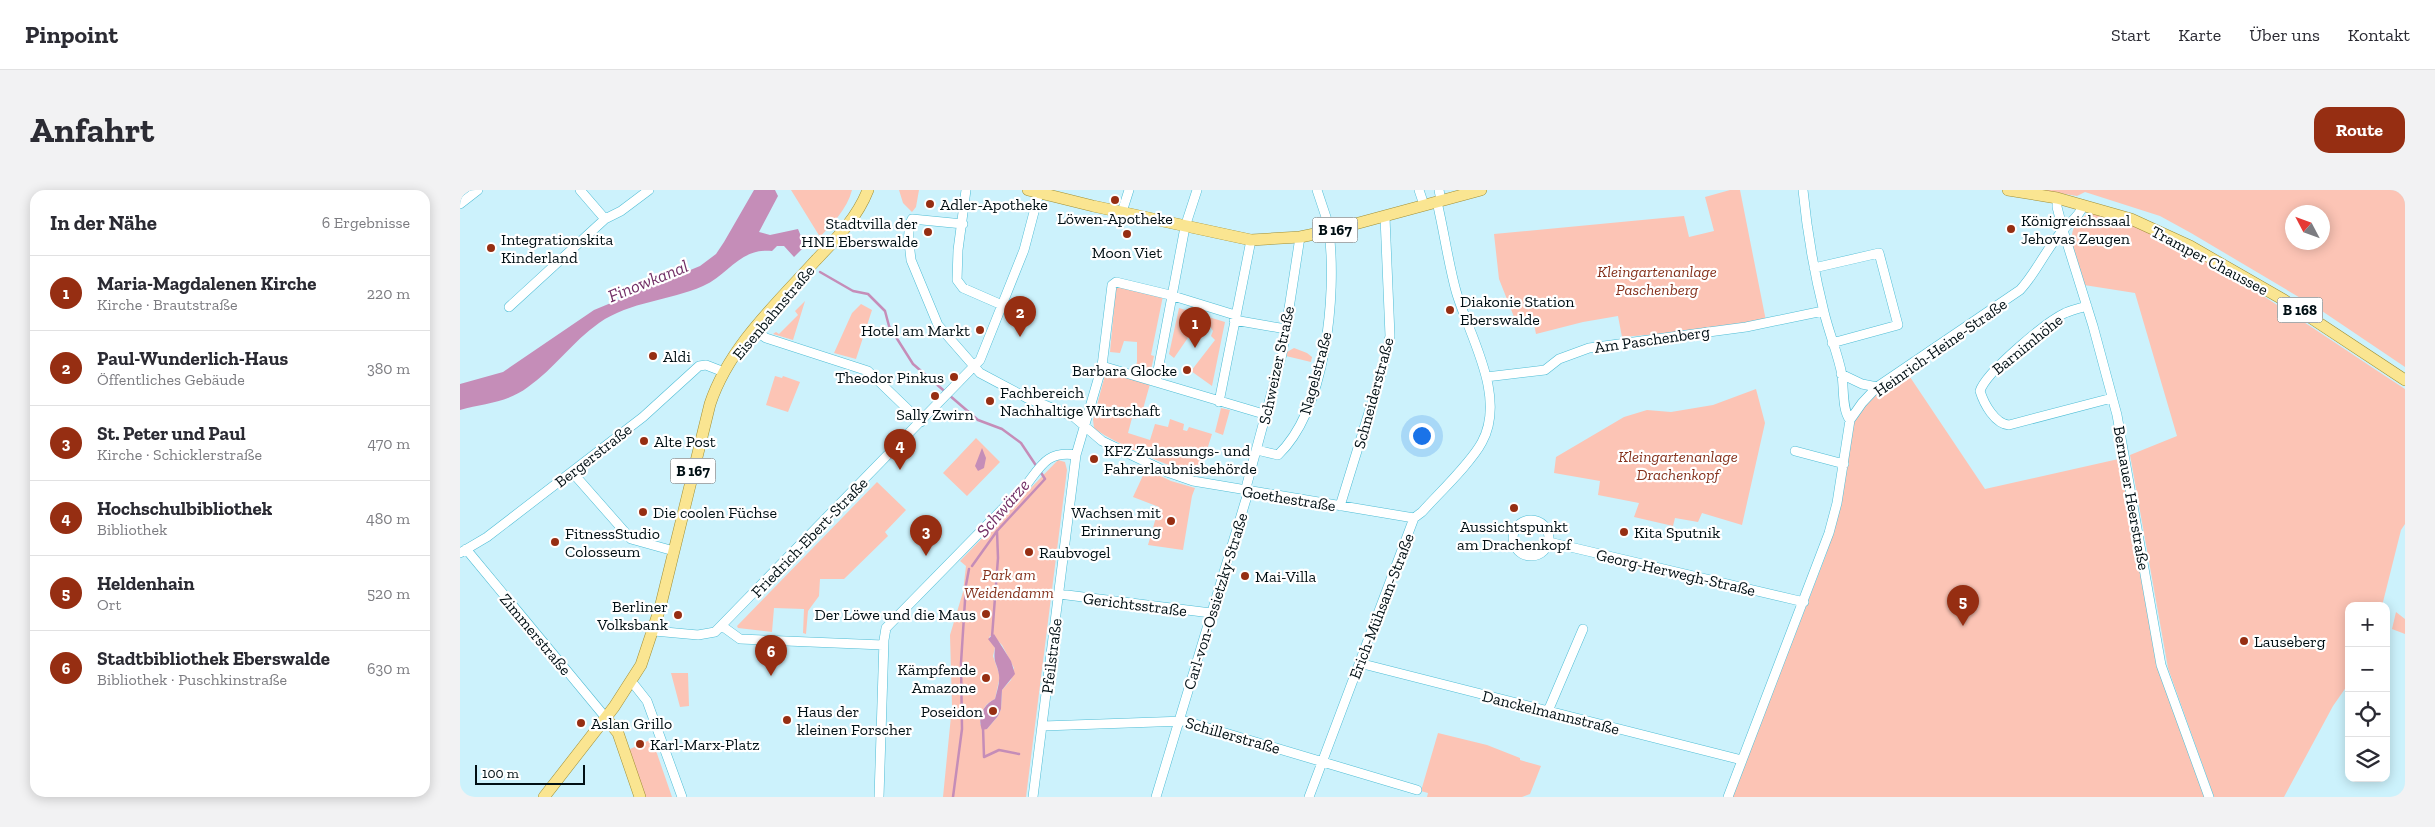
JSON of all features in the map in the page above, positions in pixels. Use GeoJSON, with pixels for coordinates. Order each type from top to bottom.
{"type":"FeatureCollection","features":[{"type":"Feature","properties":{"kind":"main road","name":"Eisenbahnstraße"},"geometry":{"type":"LineString","coordinates":[[544,797],[602,714],[632,682],[654,631],[710,404],[724,372],[754,330],[848,225],[868,190]]}},
{"type":"Feature","properties":{"kind":"main road","name":"B 167"},"geometry":{"type":"LineString","coordinates":[[1034,191],[1185,227],[1251,240],[1300,237],[1329,227],[1385,216],[1424,205],[1439,197],[1481,190]]}},
{"type":"Feature","properties":{"kind":"main road","name":"B 168"},"geometry":{"type":"LineString","coordinates":[[2008,190],[2057,198],[2083,205]]}},
{"type":"Feature","properties":{"kind":"main road","name":"Tramper Chaussee"},"geometry":{"type":"LineString","coordinates":[[2083,205],[2131,219],[2190,246],[2284,300],[2405,380]]}},
{"type":"Feature","properties":{"kind":"main road"},"geometry":{"type":"LineString","coordinates":[[602,714],[618,733],[640,797]]}},
{"type":"Feature","properties":{"kind":"street"},"geometry":{"type":"LineString","coordinates":[[460,204],[478,190]]}},
{"type":"Feature","properties":{"kind":"street"},"geometry":{"type":"LineString","coordinates":[[580,190],[605,219]]}},
{"type":"Feature","properties":{"kind":"street"},"geometry":{"type":"LineString","coordinates":[[509,307],[605,219],[650,190]]}},
{"type":"Feature","properties":{"kind":"street"},"geometry":{"type":"LineString","coordinates":[[966,190],[958,250],[957,280],[963,288],[1002,305]]}},
{"type":"Feature","properties":{"kind":"street"},"geometry":{"type":"LineString","coordinates":[[1122,212],[1129,190]]}},
{"type":"Feature","properties":{"kind":"street"},"geometry":{"type":"LineString","coordinates":[[1156,381],[1170,295],[1185,227],[1197,190]]}},
{"type":"Feature","properties":{"kind":"street","name":"Nagelstraße"},"geometry":{"type":"LineString","coordinates":[[1257,450],[1278,455],[1294,437],[1310,402],[1321,366],[1328,325],[1332,274],[1329,227],[1317,190]]}},
{"type":"Feature","properties":{"kind":"street"},"geometry":{"type":"LineString","coordinates":[[1419,190],[1424,205]]}},
{"type":"Feature","properties":{"kind":"street"},"geometry":{"type":"LineString","coordinates":[[1803,190],[1814,268],[1823,311],[1841,374],[1850,420]]}},
{"type":"Feature","properties":{"kind":"street","name":"Friedrich-Ebert-Straße"},"geometry":{"type":"LineString","coordinates":[[722,626],[982,357],[1024,250],[1034,191]]}},
{"type":"Feature","properties":{"kind":"street","name":"Erich-Mühsam-Straße"},"geometry":{"type":"LineString","coordinates":[[1309,797],[1414,518],[1422,512],[1482,442],[1489,406],[1486,377],[1457,295],[1439,197]]}},
{"type":"Feature","properties":{"kind":"street","name":"Bernauer Heerstraße"},"geometry":{"type":"LineString","coordinates":[[2057,198],[2057,207],[2063,230],[2087,306],[2117,414],[2161,665],[2209,797]]}},
{"type":"Feature","properties":{"kind":"street","name":"Heinrich-Heine-Straße"},"geometry":{"type":"LineString","coordinates":[[1728,797],[1804,602],[1829,532],[1837,503],[1850,420],[1877,387],[2020,290],[2031,279],[2063,230],[2081,212],[2083,205]]}},
{"type":"Feature","properties":{"kind":"street","name":"Schneiderstraße"},"geometry":{"type":"LineString","coordinates":[[1340,506],[1388,344],[1390,326],[1385,216]]}},
{"type":"Feature","properties":{"kind":"street","name":"Goethestraße"},"geometry":{"type":"LineString","coordinates":[[962,224],[915,218],[909,224],[912,260],[933,316],[938,324],[984,375],[1027,398],[1074,417],[1102,441],[1179,477],[1414,518]]}},
{"type":"Feature","properties":{"kind":"street","name":"Schweizer Straße"},"geometry":{"type":"LineString","coordinates":[[1247,490],[1267,415],[1286,329],[1300,237]]}},
{"type":"Feature","properties":{"kind":"street"},"geometry":{"type":"LineString","coordinates":[[1219,402],[1251,240]]}},
{"type":"Feature","properties":{"kind":"street"},"geometry":{"type":"LineString","coordinates":[[1814,268],[1879,253],[1898,325],[1832,343]]}},
{"type":"Feature","properties":{"kind":"street","name":"Pfeilstraße"},"geometry":{"type":"LineString","coordinates":[[1033,797],[1076,455],[1102,366],[1114,283],[1170,295]]}},
{"type":"Feature","properties":{"kind":"street"},"geometry":{"type":"LineString","coordinates":[[1170,295],[1235,318],[1286,329]]}},
{"type":"Feature","properties":{"kind":"street","name":"Barnimhöhe"},"geometry":{"type":"LineString","coordinates":[[2087,306],[2061,316],[2008,356],[1982,384],[1980,391],[1982,398],[1998,421],[2009,425],[2112,398]]}},
{"type":"Feature","properties":{"kind":"street","name":"Am Paschenberg"},"geometry":{"type":"LineString","coordinates":[[1486,377],[1545,370],[1559,359],[1588,348],[1746,327],[1823,311]]}},
{"type":"Feature","properties":{"kind":"street"},"geometry":{"type":"LineString","coordinates":[[754,330],[766,338],[868,371],[920,422]]}},
{"type":"Feature","properties":{"kind":"street","name":"Bergerstraße"},"geometry":{"type":"LineString","coordinates":[[463,551],[487,537],[643,417],[699,366],[706,365],[724,372]]}},
{"type":"Feature","properties":{"kind":"street"},"geometry":{"type":"LineString","coordinates":[[1102,366],[1267,415]]}},
{"type":"Feature","properties":{"kind":"street"},"geometry":{"type":"LineString","coordinates":[[1841,374],[1862,384],[1877,387]]}},
{"type":"Feature","properties":{"kind":"street"},"geometry":{"type":"LineString","coordinates":[[1796,451],[1844,464]]}},
{"type":"Feature","properties":{"kind":"street"},"geometry":{"type":"LineString","coordinates":[[879,797],[886,628],[1027,484],[1042,466],[1056,454],[1076,455]]}},
{"type":"Feature","properties":{"kind":"street"},"geometry":{"type":"LineString","coordinates":[[572,472],[631,539],[674,551]]}},
{"type":"Feature","properties":{"kind":"street","name":"Carl-von-Ossietzky-Straße"},"geometry":{"type":"LineString","coordinates":[[1156,797],[1247,490]]}},
{"type":"Feature","properties":{"kind":"street"},"geometry":{"type":"LineString","coordinates":[[1532,519],[1548,529],[1549,542],[1542,552],[1537,555],[1524,555],[1515,546],[1514,534],[1520,523],[1532,519]]}},
{"type":"Feature","properties":{"kind":"street","name":"Georg-Herwegh-Straße"},"geometry":{"type":"LineString","coordinates":[[1549,542],[1804,602]]}},
{"type":"Feature","properties":{"kind":"street","name":"Zimmerstraße"},"geometry":{"type":"LineString","coordinates":[[463,551],[602,714]]}},
{"type":"Feature","properties":{"kind":"street","name":"Gerichtsstraße"},"geometry":{"type":"LineString","coordinates":[[1059,594],[1211,613]]}},
{"type":"Feature","properties":{"kind":"street"},"geometry":{"type":"LineString","coordinates":[[654,631],[708,634],[722,626],[740,639],[884,641]]}},
{"type":"Feature","properties":{"kind":"street"},"geometry":{"type":"LineString","coordinates":[[1548,711],[1549,704],[1583,628]]}},
{"type":"Feature","properties":{"kind":"street","name":"Danckelmannstraße"},"geometry":{"type":"LineString","coordinates":[[1360,663],[1742,760]]}},
{"type":"Feature","properties":{"kind":"street"},"geometry":{"type":"LineString","coordinates":[[632,682],[647,701],[682,797]]}},
{"type":"Feature","properties":{"kind":"street","name":"Schillerstraße"},"geometry":{"type":"LineString","coordinates":[[1043,726],[1180,720],[1417,790]]}},
{"type":"Feature","properties":{"kind":"green space"},"geometry":{"type":"Polygon","coordinates":[[[791,190],[852,190],[843,210],[820,237],[791,190]]]}},
{"type":"Feature","properties":{"kind":"green space"},"geometry":{"type":"Polygon","coordinates":[[[899,190],[919,190],[916,207],[912,212],[903,203],[899,190]]]}},
{"type":"Feature","properties":{"kind":"green space","name":"Kleingartenanlage Paschenberg"},"geometry":{"type":"Polygon","coordinates":[[[1730,190],[1740,190],[1766,321],[1746,327],[1622,337],[1618,316],[1583,322],[1536,334],[1533,319],[1516,322],[1499,279],[1494,234],[1684,216],[1689,237],[1714,231],[1705,197],[1730,190]]]}},
{"type":"Feature","properties":{"kind":"green space"},"geometry":{"type":"Polygon","coordinates":[[[2041,190],[2405,190],[2405,367],[2319,309],[2160,216],[2085,192],[2077,196],[2041,190]]]}},
{"type":"Feature","properties":{"kind":"green space"},"geometry":{"type":"Polygon","coordinates":[[[2092,212],[2112,217],[2170,241],[2284,309],[2405,389],[2405,524],[2401,530],[2383,602],[2345,602],[2345,689],[2333,706],[2284,797],[2214,797],[2168,668],[2130,455],[2177,436],[2135,293],[2084,285],[2072,244],[2075,226],[2081,218],[2092,212]]]}},
{"type":"Feature","properties":{"kind":"green space"},"geometry":{"type":"Polygon","coordinates":[[[1116,286],[1163,296],[1151,355],[1154,356],[1150,374],[1134,370],[1137,362],[1137,342],[1124,341],[1120,353],[1110,352],[1116,286]]]}},
{"type":"Feature","properties":{"kind":"green space"},"geometry":{"type":"Polygon","coordinates":[[[805,301],[793,340],[773,334],[776,332],[779,334],[798,315],[795,311],[805,301]]]}},
{"type":"Feature","properties":{"kind":"green space"},"geometry":{"type":"Polygon","coordinates":[[[861,304],[872,310],[856,359],[834,353],[852,313],[861,304]]]}},
{"type":"Feature","properties":{"kind":"green space"},"geometry":{"type":"Polygon","coordinates":[[[1179,308],[1225,322],[1212,386],[1191,371],[1215,340],[1211,336],[1213,331],[1209,325],[1202,326],[1201,329],[1196,326],[1174,358],[1169,354],[1179,308]]]}},
{"type":"Feature","properties":{"kind":"green space"},"geometry":{"type":"Polygon","coordinates":[[[1294,348],[1312,357],[1311,362],[1286,356],[1287,352],[1294,348]]]}},
{"type":"Feature","properties":{"kind":"green space"},"geometry":{"type":"Polygon","coordinates":[[[1906,371],[1985,489],[2123,458],[2157,667],[2206,797],[1732,797],[1826,555],[1840,508],[1853,422],[1867,402],[1906,371]]]}},
{"type":"Feature","properties":{"kind":"green space"},"geometry":{"type":"Polygon","coordinates":[[[1108,373],[1150,384],[1143,409],[1143,417],[1132,418],[1128,433],[1150,440],[1155,424],[1168,427],[1170,419],[1184,424],[1183,430],[1187,431],[1189,427],[1212,434],[1199,475],[1145,455],[1102,434],[1094,428],[1093,420],[1105,375],[1108,373]]]}},
{"type":"Feature","properties":{"kind":"green space"},"geometry":{"type":"Polygon","coordinates":[[[775,376],[782,378],[783,376],[800,382],[788,412],[766,405],[775,376]]]}},
{"type":"Feature","properties":{"kind":"green space","name":"Kleingartenanlage Drachenkopf"},"geometry":{"type":"Polygon","coordinates":[[[1756,389],[1765,423],[1742,525],[1702,513],[1698,522],[1675,518],[1673,526],[1634,517],[1639,503],[1598,495],[1600,481],[1554,473],[1556,457],[1624,417],[1647,410],[1671,412],[1713,405],[1756,389]]]}},
{"type":"Feature","properties":{"kind":"green space"},"geometry":{"type":"Polygon","coordinates":[[[1221,408],[1230,410],[1223,435],[1215,432],[1221,408]]]}},
{"type":"Feature","properties":{"kind":"green space"},"geometry":{"type":"Polygon","coordinates":[[[976,438],[1000,462],[967,496],[943,473],[976,438]]]}},
{"type":"Feature","properties":{"kind":"green space","name":"Park am Weidendamm"},"geometry":{"type":"Polygon","coordinates":[[[1058,460],[1065,462],[1067,470],[1026,797],[943,797],[952,706],[950,635],[963,592],[966,566],[960,561],[1058,460]],[[992,635],[989,637],[995,648],[993,656],[1000,676],[995,699],[986,706],[982,715],[980,724],[987,729],[998,716],[1001,709],[1002,690],[1011,680],[1014,668],[1002,645],[992,635]]]}},
{"type":"Feature","properties":{"kind":"green space","name":"Wachsen mit Erinnerung"},"geometry":{"type":"Polygon","coordinates":[[[1146,469],[1171,481],[1195,488],[1183,550],[1148,545],[1159,507],[1133,497],[1146,469]]]}},
{"type":"Feature","properties":{"kind":"green space"},"geometry":{"type":"Polygon","coordinates":[[[877,482],[906,510],[885,532],[888,536],[844,579],[820,579],[819,596],[808,611],[806,634],[803,633],[804,609],[774,608],[772,632],[738,628],[737,626],[877,482]]]}},
{"type":"Feature","properties":{"kind":"green space"},"geometry":{"type":"Polygon","coordinates":[[[2396,612],[2405,619],[2405,634],[2392,629],[2396,612]]]}},
{"type":"Feature","properties":{"kind":"green space"},"geometry":{"type":"Polygon","coordinates":[[[671,673],[688,673],[689,706],[680,707],[671,673]]]}},
{"type":"Feature","properties":{"kind":"green space"},"geometry":{"type":"Polygon","coordinates":[[[1438,733],[1487,745],[1520,758],[1520,760],[1541,766],[1530,794],[1522,797],[1427,797],[1428,793],[1421,791],[1438,733]]]}},
{"type":"Feature","properties":{"kind":"green space"},"geometry":{"type":"Polygon","coordinates":[[[652,739],[672,797],[645,797],[628,750],[652,739]]]}},
{"type":"Feature","properties":{"kind":"shaded area"},"geometry":{"type":"Polygon","coordinates":[[[754,190],[775,190],[778,196],[759,232],[770,235],[798,229],[805,246],[794,257],[784,246],[777,246],[772,251],[761,251],[751,254],[703,286],[624,310],[590,330],[537,380],[520,392],[504,399],[460,410],[460,384],[503,372],[594,310],[700,266],[716,254],[754,190]]]}},
{"type":"Feature","properties":{"kind":"shaded area"},"geometry":{"type":"Polygon","coordinates":[[[982,448],[986,458],[984,468],[978,471],[975,466],[982,448]]]}},
{"type":"Feature","properties":{"kind":"shaded area"},"geometry":{"type":"Polygon","coordinates":[[[994,634],[1011,661],[1015,674],[1002,690],[1001,709],[998,716],[987,729],[982,730],[980,721],[982,712],[995,699],[999,681],[994,657],[995,648],[988,639],[994,634]]]}},
{"type":"Feature","properties":{"kind":"waterway","name":"Schwärze"},"geometry":{"type":"LineString","coordinates":[[820,272],[853,291],[868,294],[885,311],[889,326],[913,364],[978,420],[1002,429],[1021,443],[1037,467]]}},
{"type":"Feature","properties":{"kind":"waterway","name":"Schwärze"},"geometry":{"type":"LineString","coordinates":[[972,566],[997,531],[1045,479],[1040,471]]}},
{"type":"Feature","properties":{"kind":"waterway"},"geometry":{"type":"LineString","coordinates":[[992,637],[998,558],[997,531]]}},
{"type":"Feature","properties":{"kind":"waterway","name":"Schwärze"},"geometry":{"type":"LineString","coordinates":[[953,797],[962,729],[961,663],[966,585],[969,569]]}},
{"type":"Feature","properties":{"kind":"waterway"},"geometry":{"type":"LineString","coordinates":[[983,727],[984,757],[999,750],[1019,754]]}},
{"type":"Feature","properties":{"kind":"place","name":"Löwen-Apotheke"},"geometry":{"type":"Point","coordinates":[1115,200]}},
{"type":"Feature","properties":{"kind":"place","name":"Adler-Apotheke"},"geometry":{"type":"Point","coordinates":[930,204]}},
{"type":"Feature","properties":{"kind":"place","name":"Königreichssaal Jehovas Zeugen"},"geometry":{"type":"Point","coordinates":[2011,229]}},
{"type":"Feature","properties":{"kind":"place","name":"Stadtvilla der HNE Eberswalde"},"geometry":{"type":"Point","coordinates":[928,232]}},
{"type":"Feature","properties":{"kind":"place","name":"Moon Viet"},"geometry":{"type":"Point","coordinates":[1127,234]}},
{"type":"Feature","properties":{"kind":"place","name":"Integrationskita Kinderland"},"geometry":{"type":"Point","coordinates":[491,248]}},
{"type":"Feature","properties":{"kind":"place","name":"Diakonie Station Eberswalde"},"geometry":{"type":"Point","coordinates":[1450,310]}},
{"type":"Feature","properties":{"kind":"place","name":"Hotel am Markt"},"geometry":{"type":"Point","coordinates":[980,330]}},
{"type":"Feature","properties":{"kind":"place","name":"Paul-Wunderlich-Haus"},"geometry":{"type":"Point","coordinates":[1020,337]}},
{"type":"Feature","properties":{"kind":"place","name":"Maria-Magdalenen Kirche"},"geometry":{"type":"Point","coordinates":[1195,348]}},
{"type":"Feature","properties":{"kind":"place","name":"Aldi"},"geometry":{"type":"Point","coordinates":[653,356]}},
{"type":"Feature","properties":{"kind":"place","name":"Barbara Glocke"},"geometry":{"type":"Point","coordinates":[1187,370]}},
{"type":"Feature","properties":{"kind":"place","name":"Theodor Pinkus"},"geometry":{"type":"Point","coordinates":[954,377]}},
{"type":"Feature","properties":{"kind":"place","name":"Sally Zwirn"},"geometry":{"type":"Point","coordinates":[935,396]}},
{"type":"Feature","properties":{"kind":"place","name":"Fachbereich Nachhaltige Wirtschaft"},"geometry":{"type":"Point","coordinates":[990,401]}},
{"type":"Feature","properties":{"kind":"place","name":"Alte Post"},"geometry":{"type":"Point","coordinates":[644,441]}},
{"type":"Feature","properties":{"kind":"place","name":"KFZ Zulassungs- und Fahrerlaubnisbehörde"},"geometry":{"type":"Point","coordinates":[1094,459]}},
{"type":"Feature","properties":{"kind":"place","name":"Hochschulbibliothek"},"geometry":{"type":"Point","coordinates":[900,470]}},
{"type":"Feature","properties":{"kind":"place","name":"Aussichtspunkt am Drachenkopf"},"geometry":{"type":"Point","coordinates":[1514,508]}},
{"type":"Feature","properties":{"kind":"place","name":"Die coolen Füchse"},"geometry":{"type":"Point","coordinates":[643,512]}},
{"type":"Feature","properties":{"kind":"place","name":"Wachsen mit Erinnerung"},"geometry":{"type":"Point","coordinates":[1171,521]}},
{"type":"Feature","properties":{"kind":"place","name":"Kita Sputnik"},"geometry":{"type":"Point","coordinates":[1624,532]}},
{"type":"Feature","properties":{"kind":"place","name":"FitnessStudio Colosseum"},"geometry":{"type":"Point","coordinates":[555,542]}},
{"type":"Feature","properties":{"kind":"place","name":"Raubvogel"},"geometry":{"type":"Point","coordinates":[1029,552]}},
{"type":"Feature","properties":{"kind":"place","name":"St. Peter und Paul"},"geometry":{"type":"Point","coordinates":[926,556]}},
{"type":"Feature","properties":{"kind":"place","name":"Mai-Villa"},"geometry":{"type":"Point","coordinates":[1245,576]}},
{"type":"Feature","properties":{"kind":"place","name":"Der Löwe und die Maus"},"geometry":{"type":"Point","coordinates":[986,614]}},
{"type":"Feature","properties":{"kind":"place","name":"Berliner Volksbank"},"geometry":{"type":"Point","coordinates":[678,615]}},
{"type":"Feature","properties":{"kind":"place","name":"Heldenhain"},"geometry":{"type":"Point","coordinates":[1963,626]}},
{"type":"Feature","properties":{"kind":"place","name":"Lauseberg"},"geometry":{"type":"Point","coordinates":[2244,641]}},
{"type":"Feature","properties":{"kind":"place","name":"Stadtbibliothek Eberswalde"},"geometry":{"type":"Point","coordinates":[771,676]}},
{"type":"Feature","properties":{"kind":"place","name":"Kämpfende Amazone"},"geometry":{"type":"Point","coordinates":[986,678]}},
{"type":"Feature","properties":{"kind":"place","name":"Poseidon"},"geometry":{"type":"Point","coordinates":[993,711]}},
{"type":"Feature","properties":{"kind":"place","name":"Haus der kleinen Forscher"},"geometry":{"type":"Point","coordinates":[787,720]}},
{"type":"Feature","properties":{"kind":"place","name":"Aslan Grillo"},"geometry":{"type":"Point","coordinates":[581,723]}},
{"type":"Feature","properties":{"kind":"place","name":"Karl-Marx-Platz"},"geometry":{"type":"Point","coordinates":[640,744]}},
{"type":"Feature","properties":{"kind":"water label","name":"Finowkanal"},"geometry":{"type":"Point","coordinates":[648,281]}}]}
